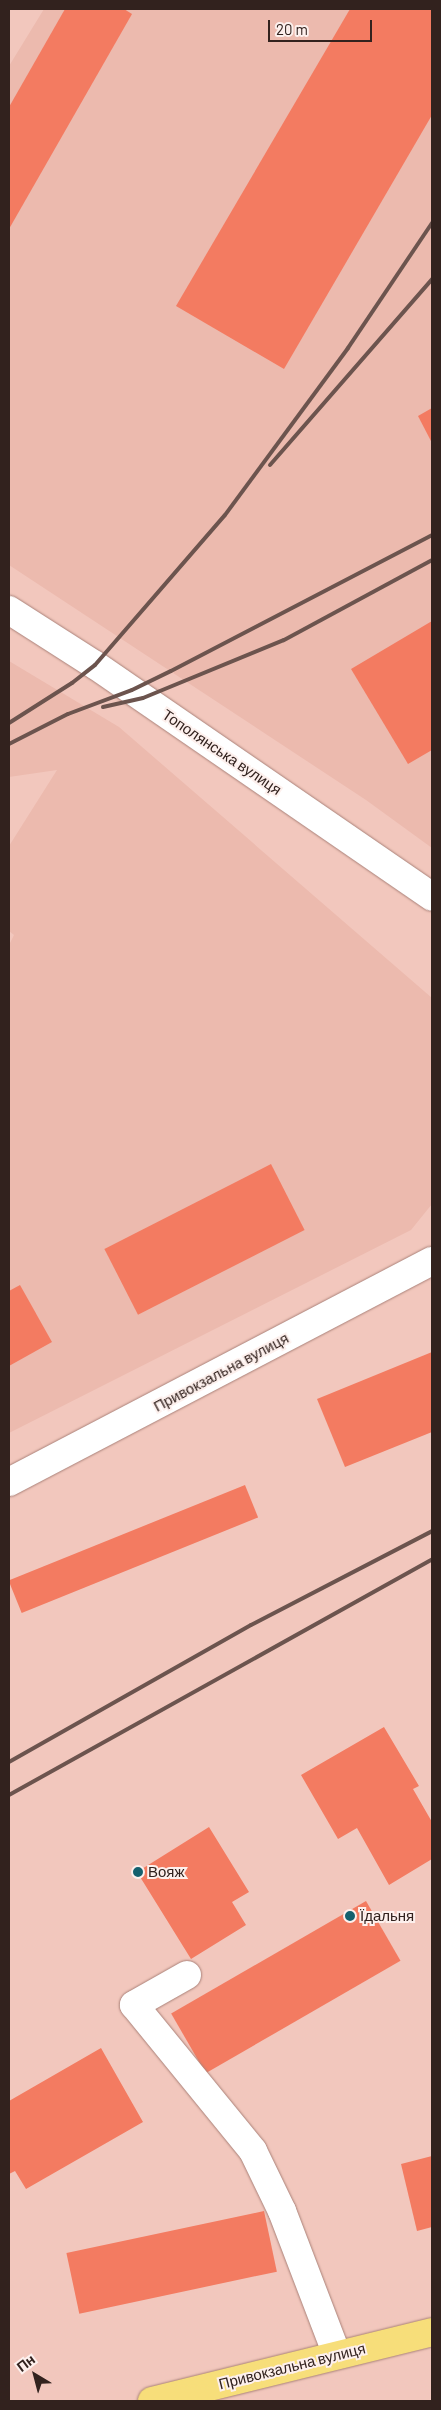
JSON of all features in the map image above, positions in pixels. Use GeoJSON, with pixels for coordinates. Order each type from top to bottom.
{"type":"FeatureCollection","features":[{"type":"Feature","properties":{"kind":"main road","name":"Привокзальна вулиця"},"geometry":{"type":"LineString","coordinates":[[152,2401],[432,2332]]}},
{"type":"Feature","properties":{"kind":"street","name":"Тополянська вулиця"},"geometry":{"type":"LineString","coordinates":[[9,610],[95,665],[432,897]]}},
{"type":"Feature","properties":{"kind":"street","name":"Привокзальна вулиця"},"geometry":{"type":"LineString","coordinates":[[9,1482],[432,1261]]}},
{"type":"Feature","properties":{"kind":"street"},"geometry":{"type":"LineString","coordinates":[[186,1975],[134,2005],[253,2150],[282,2211],[337,2355]]}},
{"type":"Feature","properties":{"kind":"shaded area"},"geometry":{"type":"Polygon","coordinates":[[[44,9],[432,9],[432,848],[366,800],[9,565],[9,66],[44,9]]]}},
{"type":"Feature","properties":{"kind":"shaded area"},"geometry":{"type":"Polygon","coordinates":[[[9,661],[119,727],[432,998],[432,1204],[411,1230],[9,1433],[9,945],[14,935],[9,931],[9,846],[57,770],[9,777],[9,661]]]}},
{"type":"Feature","properties":{"kind":"building"},"geometry":{"type":"Polygon","coordinates":[[[65,9],[124,9],[132,14],[9,229],[9,107],[65,9]]]}},
{"type":"Feature","properties":{"kind":"building"},"geometry":{"type":"Polygon","coordinates":[[[350,9],[432,9],[432,115],[284,369],[176,306],[350,9]]]}},
{"type":"Feature","properties":{"kind":"building"},"geometry":{"type":"Polygon","coordinates":[[[432,408],[432,443],[418,416],[432,408]]]}},
{"type":"Feature","properties":{"kind":"building"},"geometry":{"type":"Polygon","coordinates":[[[432,621],[432,750],[408,764],[351,669],[432,621]]]}},
{"type":"Feature","properties":{"kind":"building"},"geometry":{"type":"Polygon","coordinates":[[[271,1164],[305,1230],[138,1315],[104,1249],[271,1164]]]}},
{"type":"Feature","properties":{"kind":"building"},"geometry":{"type":"Polygon","coordinates":[[[20,1285],[52,1342],[9,1366],[9,1291],[20,1285]]]}},
{"type":"Feature","properties":{"kind":"building"},"geometry":{"type":"Polygon","coordinates":[[[432,1352],[432,1432],[345,1467],[317,1399],[432,1352]]]}},
{"type":"Feature","properties":{"kind":"building"},"geometry":{"type":"Polygon","coordinates":[[[245,1485],[258,1517],[22,1613],[9,1580],[245,1485]]]}},
{"type":"Feature","properties":{"kind":"building"},"geometry":{"type":"Polygon","coordinates":[[[384,1727],[419,1786],[413,1789],[432,1822],[432,1859],[389,1885],[357,1828],[338,1839],[301,1775],[384,1727]]]}},
{"type":"Feature","properties":{"kind":"building"},"geometry":{"type":"Polygon","coordinates":[[[209,1827],[249,1892],[232,1902],[246,1925],[191,1959],[137,1872],[209,1827]]]}},
{"type":"Feature","properties":{"kind":"building"},"geometry":{"type":"Polygon","coordinates":[[[366,1901],[400,1961],[206,2073],[171,2013],[366,1901]]]}},
{"type":"Feature","properties":{"kind":"building"},"geometry":{"type":"Polygon","coordinates":[[[101,2048],[143,2122],[26,2189],[15,2171],[9,2174],[9,2101],[101,2048]]]}},
{"type":"Feature","properties":{"kind":"building"},"geometry":{"type":"Polygon","coordinates":[[[432,2156],[432,2227],[417,2231],[401,2164],[432,2156]]]}},
{"type":"Feature","properties":{"kind":"building"},"geometry":{"type":"Polygon","coordinates":[[[264,2211],[277,2272],[79,2314],[66,2253],[264,2211]]]}},
{"type":"Feature","properties":{"kind":"railway"},"geometry":{"type":"LineString","coordinates":[[9,723],[72,683],[95,665],[225,515],[348,348],[432,223]]}},
{"type":"Feature","properties":{"kind":"railway"},"geometry":{"type":"LineString","coordinates":[[270,465],[432,279]]}},
{"type":"Feature","properties":{"kind":"railway"},"geometry":{"type":"LineString","coordinates":[[9,744],[68,714],[132,690],[171,671],[432,535]]}},
{"type":"Feature","properties":{"kind":"railway"},"geometry":{"type":"LineString","coordinates":[[103,707],[143,698],[284,640],[432,560]]}},
{"type":"Feature","properties":{"kind":"railway"},"geometry":{"type":"LineString","coordinates":[[9,1762],[251,1625],[432,1531]]}},
{"type":"Feature","properties":{"kind":"railway"},"geometry":{"type":"LineString","coordinates":[[9,1795],[432,1560]]}},
{"type":"Feature","properties":{"kind":"place","name":"Вояж"},"geometry":{"type":"Point","coordinates":[138,1872]}},
{"type":"Feature","properties":{"kind":"place","name":"Їдальня"},"geometry":{"type":"Point","coordinates":[350,1916]}}]}
